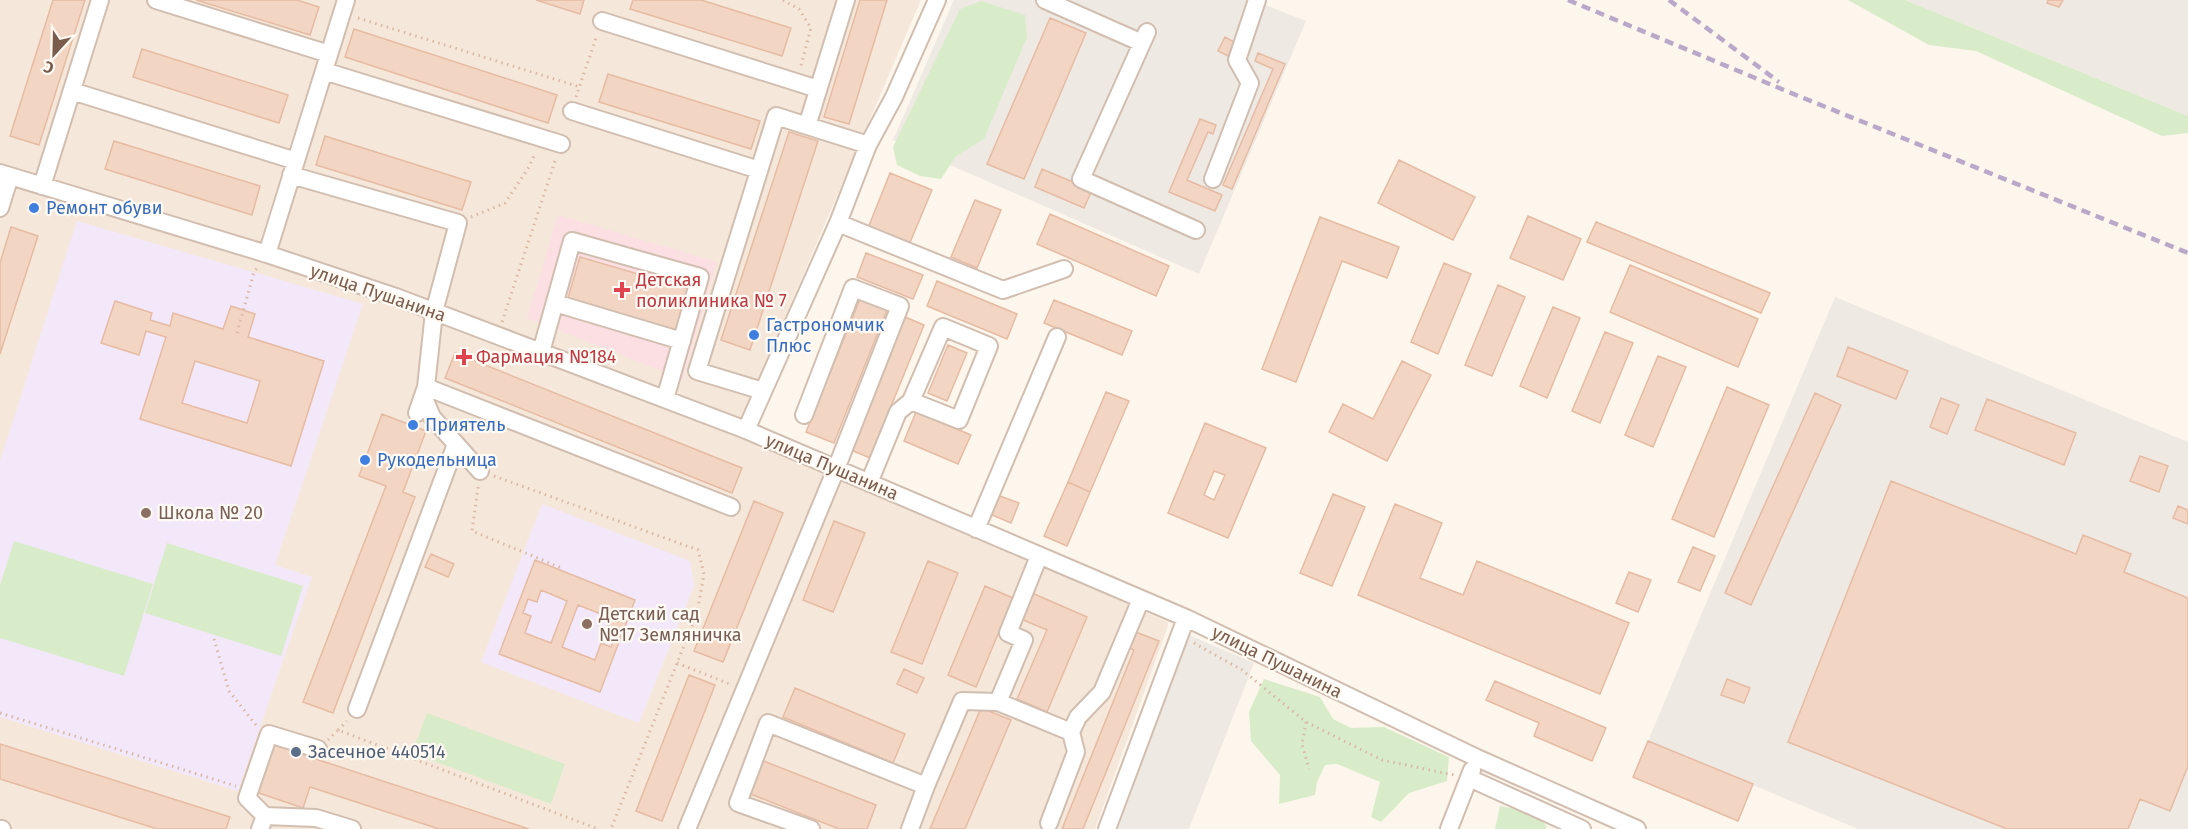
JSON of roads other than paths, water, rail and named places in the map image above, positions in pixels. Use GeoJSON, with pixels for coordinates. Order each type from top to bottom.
{"type":"FeatureCollection","features":[{"type":"Feature","properties":{"kind":"street"},"geometry":{"type":"LineString","coordinates":[[42,186],[100,0]]}},
{"type":"Feature","properties":{"kind":"street"},"geometry":{"type":"LineString","coordinates":[[156,0],[329,54]]}},
{"type":"Feature","properties":{"kind":"street"},"geometry":{"type":"LineString","coordinates":[[807,126],[846,0]]}},
{"type":"Feature","properties":{"kind":"street"},"geometry":{"type":"LineString","coordinates":[[746,430],[838,223],[868,145],[894,97],[937,0]]}},
{"type":"Feature","properties":{"kind":"street"},"geometry":{"type":"LineString","coordinates":[[1045,0],[1144,38],[1081,179],[1196,230]]}},
{"type":"Feature","properties":{"kind":"street"},"geometry":{"type":"LineString","coordinates":[[1213,179],[1250,83],[1237,60],[1257,0]]}},
{"type":"Feature","properties":{"kind":"street"},"geometry":{"type":"LineString","coordinates":[[267,254],[344,6]]}},
{"type":"Feature","properties":{"kind":"street"},"geometry":{"type":"LineString","coordinates":[[602,21],[818,89]]}},
{"type":"Feature","properties":{"kind":"street"},"geometry":{"type":"LineString","coordinates":[[324,71],[561,144]]}},
{"type":"Feature","properties":{"kind":"street"},"geometry":{"type":"LineString","coordinates":[[72,91],[458,223],[435,312],[424,392],[417,413]]}},
{"type":"Feature","properties":{"kind":"street"},"geometry":{"type":"LineString","coordinates":[[572,111],[759,170]]}},
{"type":"Feature","properties":{"kind":"street"},"geometry":{"type":"LineString","coordinates":[[763,391],[697,370],[776,116],[868,145]]}},
{"type":"Feature","properties":{"kind":"street"},"geometry":{"type":"LineString","coordinates":[[0,208],[5,175]]}},
{"type":"Feature","properties":{"kind":"street","name":"улица Пушанина"},"geometry":{"type":"LineString","coordinates":[[5,175],[267,254],[435,312],[746,430],[1186,618],[1477,758],[1637,829]]}},
{"type":"Feature","properties":{"kind":"street"},"geometry":{"type":"LineString","coordinates":[[838,223],[1003,290],[1064,269]]}},
{"type":"Feature","properties":{"kind":"street"},"geometry":{"type":"LineString","coordinates":[[541,352],[572,241],[700,277],[665,399]]}},
{"type":"Feature","properties":{"kind":"street"},"geometry":{"type":"LineString","coordinates":[[687,829],[836,469],[900,306],[853,288],[804,415]]}},
{"type":"Feature","properties":{"kind":"street"},"geometry":{"type":"LineString","coordinates":[[555,303],[682,341]]}},
{"type":"Feature","properties":{"kind":"street"},"geometry":{"type":"LineString","coordinates":[[868,483],[898,412],[912,401],[943,327],[989,346],[959,420],[912,401]]}},
{"type":"Feature","properties":{"kind":"street"},"geometry":{"type":"LineString","coordinates":[[976,529],[1057,337]]}},
{"type":"Feature","properties":{"kind":"street"},"geometry":{"type":"LineString","coordinates":[[424,392],[432,417],[480,471]]}},
{"type":"Feature","properties":{"kind":"street"},"geometry":{"type":"LineString","coordinates":[[424,392],[731,507]]}},
{"type":"Feature","properties":{"kind":"street"},"geometry":{"type":"LineString","coordinates":[[357,709],[456,444]]}},
{"type":"Feature","properties":{"kind":"street"},"geometry":{"type":"LineString","coordinates":[[998,702],[1024,640],[1008,633],[1039,556]]}},
{"type":"Feature","properties":{"kind":"street"},"geometry":{"type":"LineString","coordinates":[[1049,823],[1076,752],[1071,732],[1078,717],[1102,692],[1141,599]]}},
{"type":"Feature","properties":{"kind":"street"},"geometry":{"type":"LineString","coordinates":[[1107,829],[1186,618]]}},
{"type":"Feature","properties":{"kind":"street"},"geometry":{"type":"LineString","coordinates":[[910,829],[962,701],[998,702],[1071,732]]}},
{"type":"Feature","properties":{"kind":"street"},"geometry":{"type":"LineString","coordinates":[[811,829],[738,803],[768,723],[926,786]]}},
{"type":"Feature","properties":{"kind":"street"},"geometry":{"type":"LineString","coordinates":[[318,749],[269,734],[247,798],[262,823],[316,818],[352,829]]}},
{"type":"Feature","properties":{"kind":"street"},"geometry":{"type":"LineString","coordinates":[[1449,829],[1477,758]]}},
{"type":"Feature","properties":{"kind":"street"},"geometry":{"type":"LineString","coordinates":[[1469,778],[1582,829]]}},
{"type":"Feature","properties":{"kind":"railway"},"geometry":{"type":"LineString","coordinates":[[1568,0],[1796,95],[2188,253]]}},
{"type":"Feature","properties":{"kind":"railway"},"geometry":{"type":"LineString","coordinates":[[1669,0],[1779,82]]}},
{"type":"Feature","properties":{"kind":"place","name":"Ремонт обуви"},"geometry":{"type":"Point","coordinates":[34,208]}},
{"type":"Feature","properties":{"kind":"place","name":"Детская поликлиника № 7"},"geometry":{"type":"Point","coordinates":[622,290]}},
{"type":"Feature","properties":{"kind":"place","name":"Гастрономчик Плюс"},"geometry":{"type":"Point","coordinates":[754,335]}},
{"type":"Feature","properties":{"kind":"place","name":"Фармация №184"},"geometry":{"type":"Point","coordinates":[464,357]}},
{"type":"Feature","properties":{"kind":"place","name":"Приятель"},"geometry":{"type":"Point","coordinates":[413,425]}},
{"type":"Feature","properties":{"kind":"place","name":"Рукодельница"},"geometry":{"type":"Point","coordinates":[365,460]}},
{"type":"Feature","properties":{"kind":"place","name":"Школа № 20"},"geometry":{"type":"Point","coordinates":[146,513]}},
{"type":"Feature","properties":{"kind":"place","name":"Детский сад №17 Земляничка"},"geometry":{"type":"Point","coordinates":[587,624]}},
{"type":"Feature","properties":{"kind":"place","name":"Засечное 440514"},"geometry":{"type":"Point","coordinates":[296,752]}}]}
